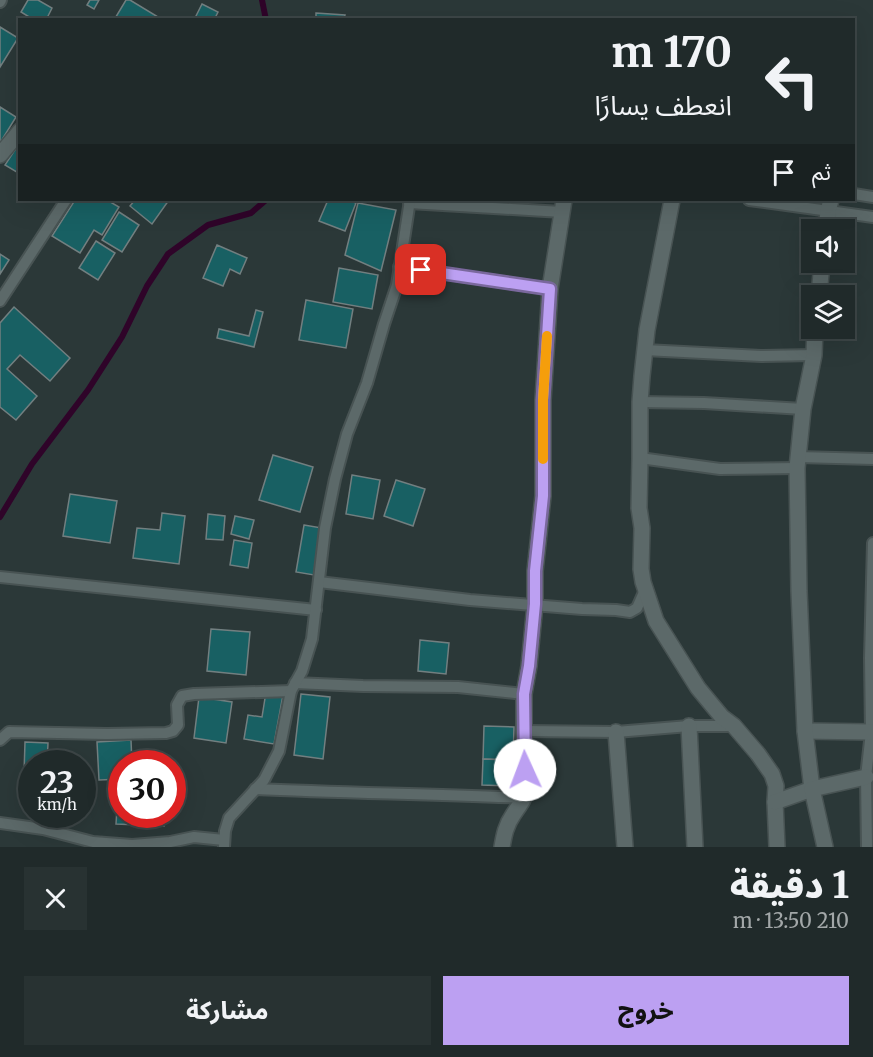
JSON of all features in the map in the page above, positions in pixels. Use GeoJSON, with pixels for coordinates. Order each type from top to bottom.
{"type":"FeatureCollection","features":[{"type":"Feature","properties":{"kind":"street"},"geometry":{"type":"LineString","coordinates":[[0,155],[18,133]]}},
{"type":"Feature","properties":{"kind":"street"},"geometry":{"type":"LineString","coordinates":[[672,201],[647,330],[640,402],[639,508],[642,528],[642,582],[656,621],[698,688],[722,717],[734,726],[772,774],[776,786],[777,847]]}},
{"type":"Feature","properties":{"kind":"street"},"geometry":{"type":"LineString","coordinates":[[502,847],[504,834],[525,798],[526,789],[524,694],[535,604],[535,571],[543,496],[543,400],[550,289],[563,206]]}},
{"type":"Feature","properties":{"kind":"street"},"geometry":{"type":"LineString","coordinates":[[815,339],[797,463],[799,591],[805,731],[812,789],[825,847]]}},
{"type":"Feature","properties":{"kind":"street"},"geometry":{"type":"LineString","coordinates":[[689,726],[695,847]]}},
{"type":"Feature","properties":{"kind":"street"},"geometry":{"type":"LineString","coordinates":[[805,731],[872,732]]}},
{"type":"Feature","properties":{"kind":"street"},"geometry":{"type":"LineString","coordinates":[[616,732],[625,847]]}},
{"type":"Feature","properties":{"kind":"street"},"geometry":{"type":"LineString","coordinates":[[775,802],[812,789],[866,777]]}},
{"type":"Feature","properties":{"kind":"lane"},"geometry":{"type":"LineString","coordinates":[[855,194],[873,197]]}},
{"type":"Feature","properties":{"kind":"lane"},"geometry":{"type":"LineString","coordinates":[[0,301],[65,201]]}},
{"type":"Feature","properties":{"kind":"lane"},"geometry":{"type":"LineString","coordinates":[[0,823],[43,829],[93,842],[132,845],[170,842],[194,837],[224,844],[229,818],[264,780],[279,751],[293,687],[302,671],[312,639],[326,528],[335,479],[347,434],[367,383],[397,285],[410,201],[563,206]]}},
{"type":"Feature","properties":{"kind":"lane"},"geometry":{"type":"LineString","coordinates":[[764,201],[829,205],[873,217]]}},
{"type":"Feature","properties":{"kind":"lane"},"geometry":{"type":"LineString","coordinates":[[399,267],[550,289]]}},
{"type":"Feature","properties":{"kind":"lane"},"geometry":{"type":"LineString","coordinates":[[645,350],[760,356],[814,355]]}},
{"type":"Feature","properties":{"kind":"lane"},"geometry":{"type":"LineString","coordinates":[[640,402],[803,409]]}},
{"type":"Feature","properties":{"kind":"lane"},"geometry":{"type":"LineString","coordinates":[[640,458],[720,468],[873,459]]}},
{"type":"Feature","properties":{"kind":"lane"},"geometry":{"type":"LineString","coordinates":[[867,847],[866,777],[872,732],[870,658],[873,543]]}},
{"type":"Feature","properties":{"kind":"lane"},"geometry":{"type":"LineString","coordinates":[[0,576],[316,610]]}},
{"type":"Feature","properties":{"kind":"lane"},"geometry":{"type":"LineString","coordinates":[[319,582],[470,600],[630,612],[637,608],[645,590]]}},
{"type":"Feature","properties":{"kind":"lane"},"geometry":{"type":"LineString","coordinates":[[0,740],[9,732],[166,733],[173,731],[178,725],[177,705],[182,696],[216,693],[293,687],[363,686],[458,687],[524,694]]}},
{"type":"Feature","properties":{"kind":"lane"},"geometry":{"type":"LineString","coordinates":[[524,731],[616,732],[689,726],[734,726]]}},
{"type":"Feature","properties":{"kind":"lane"},"geometry":{"type":"LineString","coordinates":[[255,789],[345,794],[525,798]]}},
{"type":"Feature","properties":{"kind":"building"},"geometry":{"type":"Polygon","coordinates":[[[28,0],[38,0],[52,8],[47,18],[31,18],[21,12],[28,0]]]}},
{"type":"Feature","properties":{"kind":"building"},"geometry":{"type":"Polygon","coordinates":[[[90,0],[99,0],[94,9],[87,5],[90,0]]]}},
{"type":"Feature","properties":{"kind":"building"},"geometry":{"type":"Polygon","coordinates":[[[126,0],[130,0],[160,18],[115,18],[126,0]]]}},
{"type":"Feature","properties":{"kind":"building"},"geometry":{"type":"Polygon","coordinates":[[[202,4],[218,12],[215,18],[195,18],[202,4]]]}},
{"type":"Feature","properties":{"kind":"building"},"geometry":{"type":"Polygon","coordinates":[[[316,13],[345,15],[344,18],[316,18],[316,13]]]}},
{"type":"Feature","properties":{"kind":"building"},"geometry":{"type":"Polygon","coordinates":[[[0,27],[18,38],[0,67],[0,27]]]}},
{"type":"Feature","properties":{"kind":"building"},"geometry":{"type":"Polygon","coordinates":[[[0,107],[16,117],[0,143],[0,107]]]}},
{"type":"Feature","properties":{"kind":"building"},"geometry":{"type":"Polygon","coordinates":[[[18,145],[18,173],[5,165],[18,145]]]}},
{"type":"Feature","properties":{"kind":"building"},"geometry":{"type":"Polygon","coordinates":[[[74,201],[109,201],[119,207],[102,235],[94,230],[80,253],[52,236],[74,201]]]}},
{"type":"Feature","properties":{"kind":"building"},"geometry":{"type":"Polygon","coordinates":[[[134,201],[168,201],[152,224],[130,206],[134,201]]]}},
{"type":"Feature","properties":{"kind":"building"},"geometry":{"type":"Polygon","coordinates":[[[328,201],[356,203],[345,231],[319,221],[328,201]]]}},
{"type":"Feature","properties":{"kind":"building"},"geometry":{"type":"Polygon","coordinates":[[[358,203],[396,210],[381,271],[345,255],[358,203]]]}},
{"type":"Feature","properties":{"kind":"building"},"geometry":{"type":"Polygon","coordinates":[[[119,212],[139,225],[122,252],[102,240],[119,212]]]}},
{"type":"Feature","properties":{"kind":"building"},"geometry":{"type":"Polygon","coordinates":[[[96,241],[115,253],[98,280],[79,268],[96,241]]]}},
{"type":"Feature","properties":{"kind":"building"},"geometry":{"type":"Polygon","coordinates":[[[217,245],[247,258],[240,274],[230,269],[223,286],[203,278],[217,245]]]}},
{"type":"Feature","properties":{"kind":"building"},"geometry":{"type":"Polygon","coordinates":[[[0,254],[9,260],[0,274],[0,254]]]}},
{"type":"Feature","properties":{"kind":"building"},"geometry":{"type":"Polygon","coordinates":[[[339,268],[378,275],[372,309],[333,302],[339,268]]]}},
{"type":"Feature","properties":{"kind":"building"},"geometry":{"type":"Polygon","coordinates":[[[306,300],[353,309],[346,348],[299,340],[306,300]]]}},
{"type":"Feature","properties":{"kind":"building"},"geometry":{"type":"Polygon","coordinates":[[[14,307],[70,358],[50,381],[20,355],[7,369],[37,396],[16,420],[0,407],[0,323],[14,307]]]}},
{"type":"Feature","properties":{"kind":"building"},"geometry":{"type":"Polygon","coordinates":[[[256,310],[263,312],[254,347],[217,338],[219,329],[249,336],[256,310]]]}},
{"type":"Feature","properties":{"kind":"building"},"geometry":{"type":"Polygon","coordinates":[[[273,455],[313,467],[300,512],[259,500],[273,455]]]}},
{"type":"Feature","properties":{"kind":"building"},"geometry":{"type":"Polygon","coordinates":[[[352,475],[380,480],[373,519],[346,514],[352,475]]]}},
{"type":"Feature","properties":{"kind":"building"},"geometry":{"type":"Polygon","coordinates":[[[396,480],[425,489],[413,526],[384,516],[396,480]]]}},
{"type":"Feature","properties":{"kind":"building"},"geometry":{"type":"Polygon","coordinates":[[[70,494],[117,501],[110,543],[63,536],[70,494]]]}},
{"type":"Feature","properties":{"kind":"building"},"geometry":{"type":"Polygon","coordinates":[[[162,513],[185,516],[179,564],[133,558],[137,528],[160,530],[162,513]]]}},
{"type":"Feature","properties":{"kind":"building"},"geometry":{"type":"Polygon","coordinates":[[[208,514],[225,516],[223,540],[206,539],[208,514]]]}},
{"type":"Feature","properties":{"kind":"building"},"geometry":{"type":"Polygon","coordinates":[[[235,516],[254,520],[249,539],[231,534],[235,516]]]}},
{"type":"Feature","properties":{"kind":"building"},"geometry":{"type":"Polygon","coordinates":[[[304,525],[322,528],[314,575],[296,572],[304,525]]]}},
{"type":"Feature","properties":{"kind":"building"},"geometry":{"type":"Polygon","coordinates":[[[234,540],[252,543],[248,568],[230,565],[234,540]]]}},
{"type":"Feature","properties":{"kind":"building"},"geometry":{"type":"Polygon","coordinates":[[[211,629],[250,632],[246,675],[207,671],[211,629]]]}},
{"type":"Feature","properties":{"kind":"building"},"geometry":{"type":"Polygon","coordinates":[[[420,640],[449,643],[446,674],[418,671],[420,640]]]}},
{"type":"Feature","properties":{"kind":"building"},"geometry":{"type":"Polygon","coordinates":[[[266,692],[283,695],[274,744],[244,739],[248,715],[262,717],[266,692]]]}},
{"type":"Feature","properties":{"kind":"building"},"geometry":{"type":"Polygon","coordinates":[[[301,694],[330,697],[323,759],[294,755],[301,694]]]}},
{"type":"Feature","properties":{"kind":"building"},"geometry":{"type":"Polygon","coordinates":[[[199,697],[232,702],[226,743],[194,738],[199,697]]]}},
{"type":"Feature","properties":{"kind":"building"},"geometry":{"type":"Polygon","coordinates":[[[484,726],[514,727],[513,760],[483,759],[484,726]]]}},
{"type":"Feature","properties":{"kind":"building"},"geometry":{"type":"Polygon","coordinates":[[[131,740],[131,750],[108,750],[108,780],[99,780],[97,742],[131,740]]]}},
{"type":"Feature","properties":{"kind":"building"},"geometry":{"type":"Polygon","coordinates":[[[25,742],[48,743],[48,750],[25,750],[25,742]]]}},
{"type":"Feature","properties":{"kind":"building"},"geometry":{"type":"Polygon","coordinates":[[[483,759],[513,760],[513,786],[482,785],[483,759]]]}},
{"type":"Feature","properties":{"kind":"waterway"},"geometry":{"type":"LineString","coordinates":[[262,0],[266,18]]}},
{"type":"Feature","properties":{"kind":"waterway"},"geometry":{"type":"LineString","coordinates":[[0,517],[32,464],[88,390],[122,337],[147,286],[168,254],[208,225],[251,213],[265,201]]}},
{"type":"Feature","properties":{"kind":"slow traffic"},"geometry":{"type":"LineString","coordinates":[[543,459],[543,400],[547,336]]}},
{"type":"Feature","properties":{"kind":"route"},"geometry":{"type":"LineString","coordinates":[[421,270],[550,289],[543,400],[543,496],[535,571],[535,604],[524,694],[525,770]]}}]}
